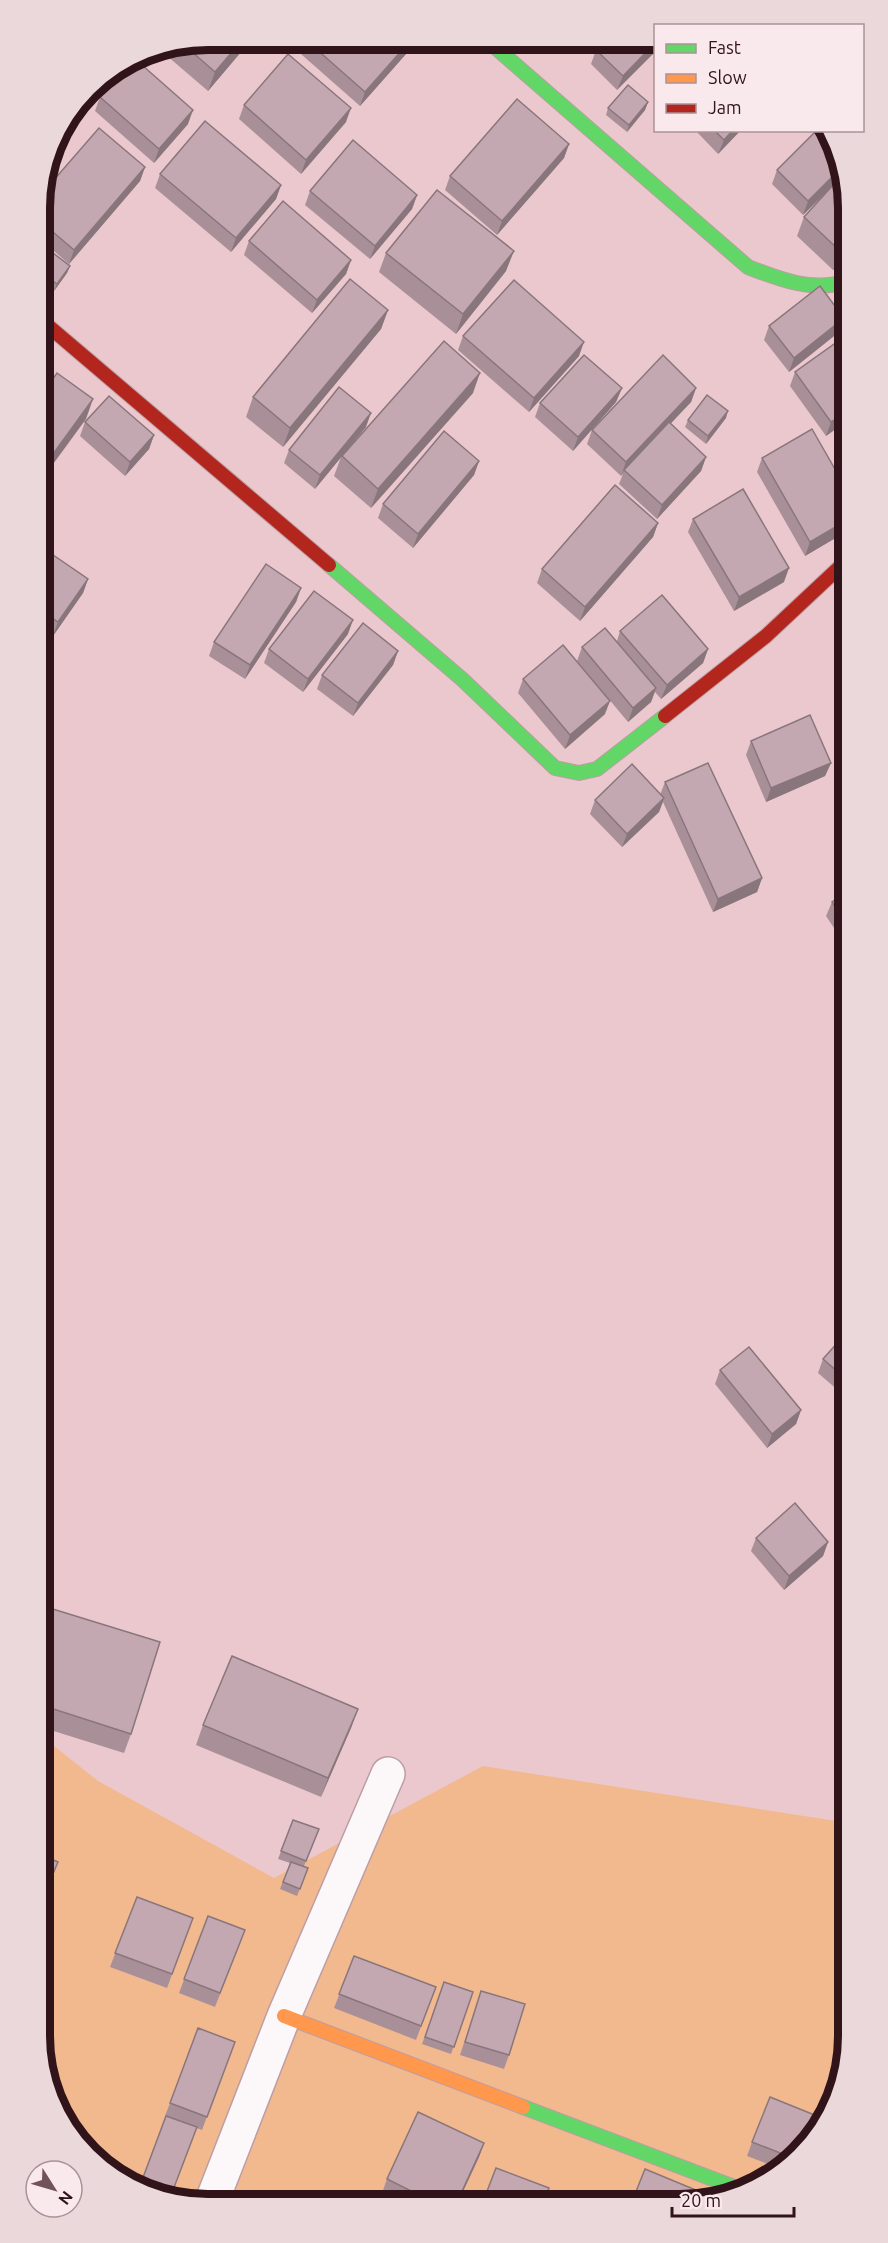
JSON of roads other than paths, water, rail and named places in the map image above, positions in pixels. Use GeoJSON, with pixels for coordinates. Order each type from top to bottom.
{"type":"FeatureCollection","features":[{"type":"Feature","properties":{"kind":"street"},"geometry":{"type":"LineString","coordinates":[[497,49],[748,267],[785,281],[809,285],[838,284]]}},
{"type":"Feature","properties":{"kind":"street"},"geometry":{"type":"LineString","coordinates":[[50,327],[463,680],[555,768],[579,773],[597,769],[766,636],[838,569]]}},
{"type":"Feature","properties":{"kind":"street"},"geometry":{"type":"LineString","coordinates":[[216,2194],[284,2016],[387,1774]]}},
{"type":"Feature","properties":{"kind":"street"},"geometry":{"type":"LineString","coordinates":[[284,2016],[729,2185]]}}]}
